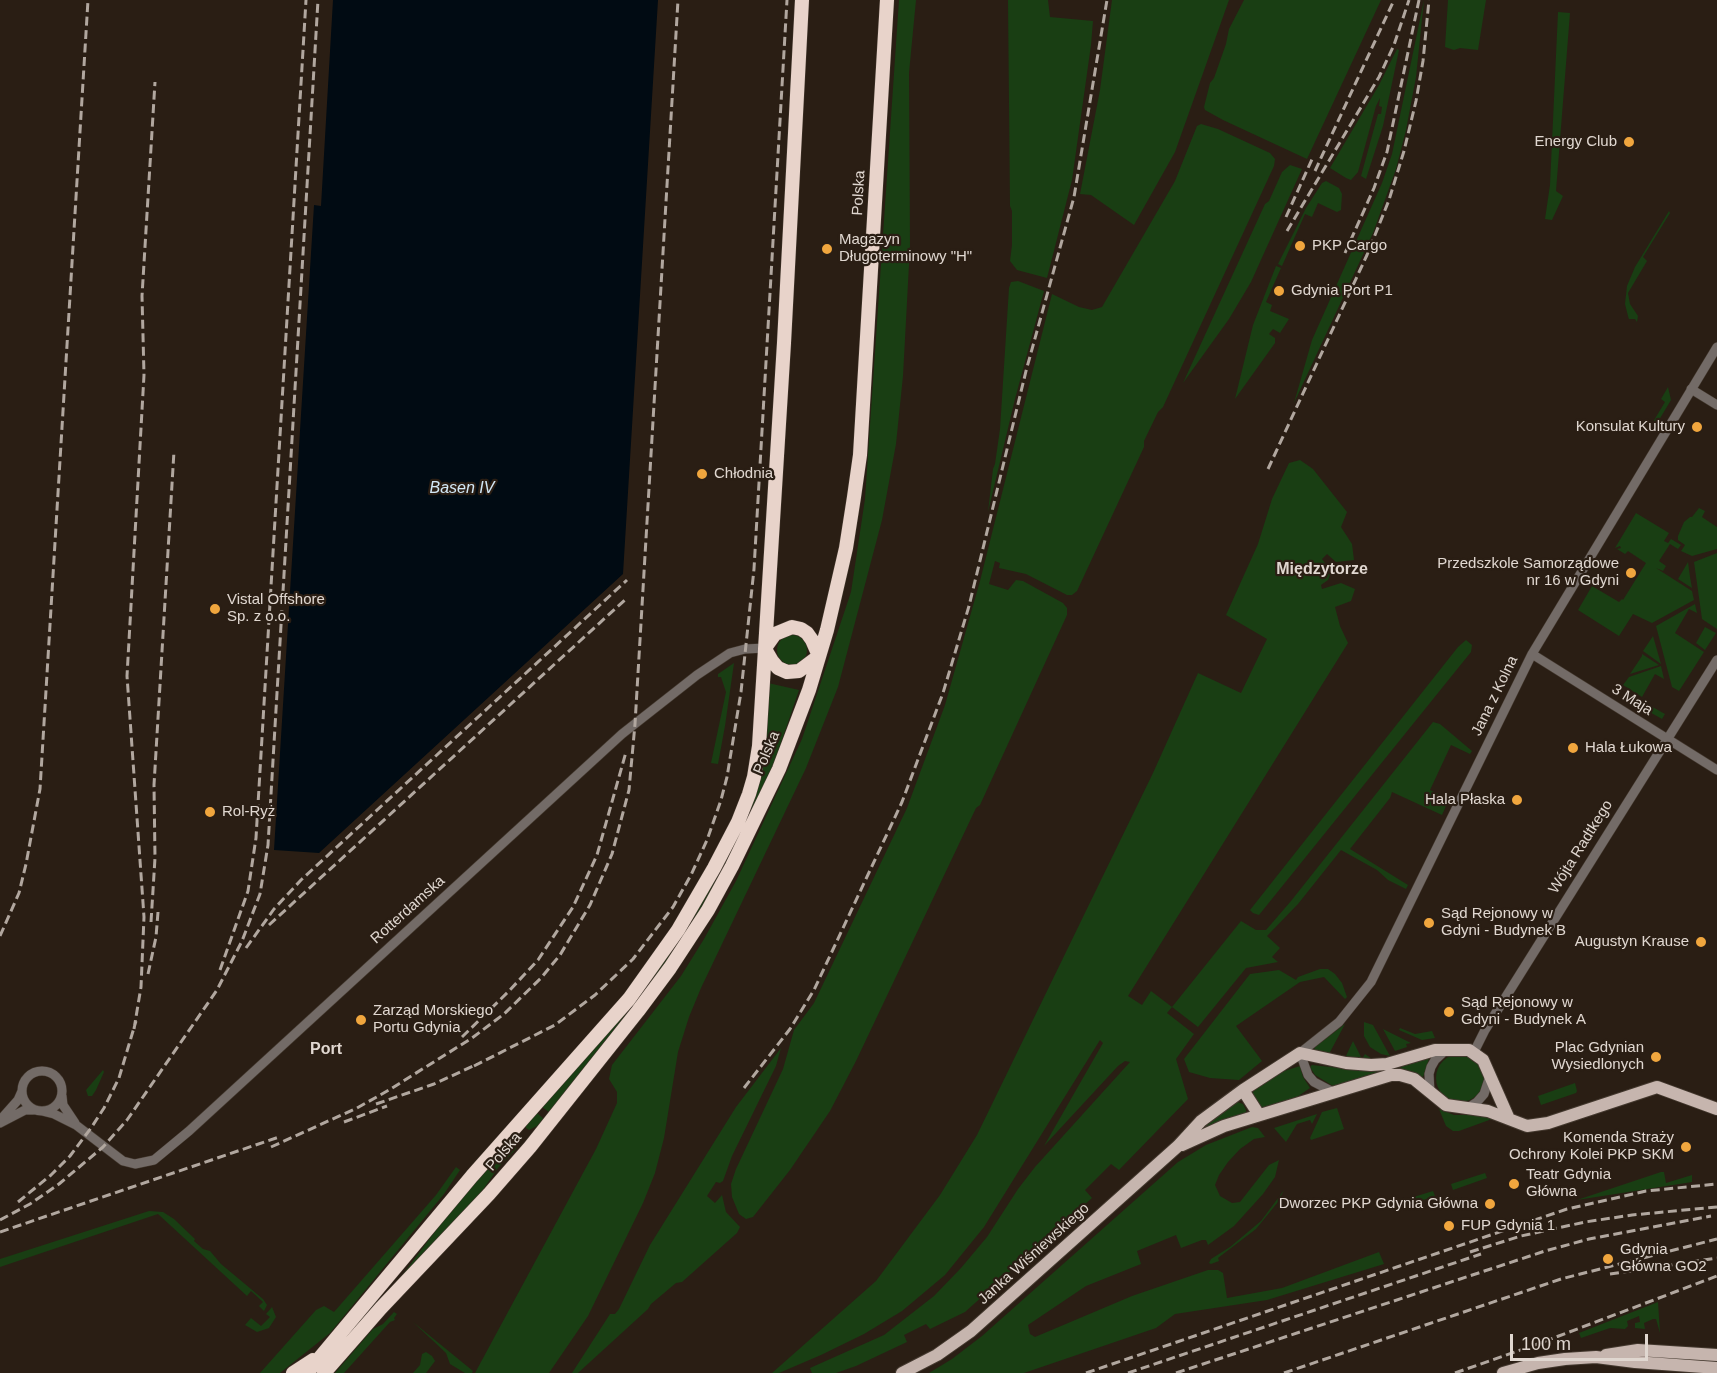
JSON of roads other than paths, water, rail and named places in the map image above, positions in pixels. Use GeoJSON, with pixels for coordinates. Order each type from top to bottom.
{"type":"FeatureCollection","features":[{"type":"Feature","properties":{"kind":"highway","name":"Polska"},"geometry":{"type":"LineString","coordinates":[[307,1373],[472,1176],[605,1027],[648,973],[678,930],[714,868],[738,822],[752,785],[759,746],[802,0]]}},
{"type":"Feature","properties":{"kind":"highway","name":"Polska"},"geometry":{"type":"LineString","coordinates":[[324,1373],[530,1148],[670,968],[708,910],[755,821],[795,729],[819,656],[846,548],[860,455],[886,0]]}},
{"type":"Feature","properties":{"kind":"highway"},"geometry":{"type":"LineString","coordinates":[[792,627],[801,628],[812,639],[819,656],[799,671],[787,672],[778,668],[765,648],[775,634],[792,627]]}},
{"type":"Feature","properties":{"kind":"highway"},"geometry":{"type":"LineString","coordinates":[[293,1373],[323,1354]]}},
{"type":"Feature","properties":{"kind":"main road"},"geometry":{"type":"LineString","coordinates":[[1300,1053],[1346,1063],[1371,1065],[1388,1064],[1425,1052],[1448,1049],[1474,1052],[1483,1060],[1491,1075],[1509,1119]]}},
{"type":"Feature","properties":{"kind":"main road","name":"Janka Wiśniewskiego"},"geometry":{"type":"LineString","coordinates":[[902,1373],[937,1355],[971,1330],[1178,1146],[1201,1121],[1300,1053]]}},
{"type":"Feature","properties":{"kind":"main road","name":"Janka Wiśniewskiego"},"geometry":{"type":"LineString","coordinates":[[1178,1146],[1224,1126],[1384,1076],[1400,1075],[1414,1079],[1430,1092]]}},
{"type":"Feature","properties":{"kind":"main road"},"geometry":{"type":"LineString","coordinates":[[1430,1092],[1446,1105],[1488,1111],[1521,1125],[1539,1126],[1657,1087],[1717,1109]]}},
{"type":"Feature","properties":{"kind":"main road"},"geometry":{"type":"LineString","coordinates":[[1243,1090],[1259,1115]]}},
{"type":"Feature","properties":{"kind":"main road"},"geometry":{"type":"LineString","coordinates":[[1503,1373],[1556,1360],[1596,1357],[1638,1350],[1717,1355]]}},
{"type":"Feature","properties":{"kind":"main road"},"geometry":{"type":"LineString","coordinates":[[1596,1357],[1717,1368]]}},
{"type":"Feature","properties":{"kind":"street","name":"Jana z Kolna"},"geometry":{"type":"LineString","coordinates":[[1300,1053],[1340,1022],[1371,982],[1532,654],[1717,347]]}},
{"type":"Feature","properties":{"kind":"street"},"geometry":{"type":"LineString","coordinates":[[1691,389],[1717,405]]}},
{"type":"Feature","properties":{"kind":"street","name":"Rotterdamska"},"geometry":{"type":"LineString","coordinates":[[38,1111],[54,1114],[76,1125],[123,1161],[135,1164],[154,1160],[189,1131],[622,734],[730,653],[745,649],[765,648]]}},
{"type":"Feature","properties":{"kind":"street","name":"3 Maja"},"geometry":{"type":"LineString","coordinates":[[1532,654],[1717,770]]}},
{"type":"Feature","properties":{"kind":"street","name":"Wójta Radtkego"},"geometry":{"type":"LineString","coordinates":[[1474,1052],[1485,1030],[1717,660]]}},
{"type":"Feature","properties":{"kind":"street"},"geometry":{"type":"LineString","coordinates":[[1430,1092],[1431,1067],[1448,1049]]}},
{"type":"Feature","properties":{"kind":"street"},"geometry":{"type":"LineString","coordinates":[[1300,1053],[1308,1075],[1314,1082],[1333,1092]]}},
{"type":"Feature","properties":{"kind":"street"},"geometry":{"type":"LineString","coordinates":[[46,1072],[58,1080],[61,1095],[57,1105],[38,1111],[26,1110],[0,1121],[18,1100],[23,1085],[31,1075],[46,1072]]}},
{"type":"Feature","properties":{"kind":"street"},"geometry":{"type":"LineString","coordinates":[[1466,1108],[1477,1102],[1484,1094],[1491,1075]]}},
{"type":"Feature","properties":{"kind":"street"},"geometry":{"type":"LineString","coordinates":[[22,1091],[25,1103],[38,1111]]}},
{"type":"Feature","properties":{"kind":"street","name":"Rotterdamska"},"geometry":{"type":"LineString","coordinates":[[61,1095],[63,1105],[76,1125]]}},
{"type":"Feature","properties":{"kind":"water","name":"Basen IV"},"geometry":{"type":"Polygon","coordinates":[[[333,0],[658,0],[623,574],[319,853],[274,850],[314,205],[321,206],[333,0]]]}},
{"type":"Feature","properties":{"kind":"railway"},"geometry":{"type":"LineString","coordinates":[[0,936],[19,893],[40,789],[88,0]]}},
{"type":"Feature","properties":{"kind":"railway"},"geometry":{"type":"LineString","coordinates":[[220,970],[248,891],[256,838],[306,0]]}},
{"type":"Feature","properties":{"kind":"railway"},"geometry":{"type":"LineString","coordinates":[[0,1220],[30,1204],[59,1184],[103,1147],[127,1120],[217,990],[242,941],[260,894],[268,845],[318,0]]}},
{"type":"Feature","properties":{"kind":"railway"},"geometry":{"type":"LineString","coordinates":[[271,1147],[357,1108],[389,1090],[472,1038],[504,1014],[541,978],[560,955],[590,905],[612,854],[629,790],[635,724],[678,0]]}},
{"type":"Feature","properties":{"kind":"railway"},"geometry":{"type":"LineString","coordinates":[[474,1066],[555,1025],[595,995],[633,959],[673,907],[691,875],[707,840],[721,800],[741,692],[754,569],[787,0]]}},
{"type":"Feature","properties":{"kind":"railway"},"geometry":{"type":"LineString","coordinates":[[744,1088],[790,1029],[814,990],[902,802],[943,693],[969,606],[1026,371],[1074,197],[1107,0]]}},
{"type":"Feature","properties":{"kind":"railway"},"geometry":{"type":"LineString","coordinates":[[1315,171],[1394,0]]}},
{"type":"Feature","properties":{"kind":"railway"},"geometry":{"type":"LineString","coordinates":[[1287,231],[1379,77],[1394,45],[1409,0]]}},
{"type":"Feature","properties":{"kind":"railway"},"geometry":{"type":"LineString","coordinates":[[1345,253],[1374,188],[1387,152],[1419,0]]}},
{"type":"Feature","properties":{"kind":"railway"},"geometry":{"type":"LineString","coordinates":[[1268,469],[1367,255],[1389,200],[1416,101],[1423,61],[1429,0]]}},
{"type":"Feature","properties":{"kind":"railway"},"geometry":{"type":"LineString","coordinates":[[134,1029],[141,987],[144,917],[127,676],[144,375],[142,296],[155,82]]}},
{"type":"Feature","properties":{"kind":"railway"},"geometry":{"type":"LineString","coordinates":[[1286,217],[1313,157]]}},
{"type":"Feature","properties":{"kind":"railway"},"geometry":{"type":"LineString","coordinates":[[151,922],[155,858],[154,785],[174,451]]}},
{"type":"Feature","properties":{"kind":"railway"},"geometry":{"type":"LineString","coordinates":[[246,948],[274,909],[301,880],[627,580]]}},
{"type":"Feature","properties":{"kind":"railway"},"geometry":{"type":"LineString","coordinates":[[269,925],[627,598]]}},
{"type":"Feature","properties":{"kind":"railway"},"geometry":{"type":"LineString","coordinates":[[462,1037],[538,960],[573,907],[597,855],[626,752]]}},
{"type":"Feature","properties":{"kind":"railway"},"geometry":{"type":"LineString","coordinates":[[148,974],[156,937],[158,912]]}},
{"type":"Feature","properties":{"kind":"railway"},"geometry":{"type":"LineString","coordinates":[[18,1202],[70,1156],[91,1128],[119,1078],[136,1021]]}},
{"type":"Feature","properties":{"kind":"railway"},"geometry":{"type":"LineString","coordinates":[[376,1104],[434,1084],[482,1062]]}},
{"type":"Feature","properties":{"kind":"railway"},"geometry":{"type":"LineString","coordinates":[[344,1122],[387,1106]]}},
{"type":"Feature","properties":{"kind":"railway"},"geometry":{"type":"LineString","coordinates":[[0,1232],[279,1137]]}},
{"type":"Feature","properties":{"kind":"railway"},"geometry":{"type":"LineString","coordinates":[[1086,1373],[1567,1209],[1646,1191],[1717,1184]]}},
{"type":"Feature","properties":{"kind":"railway"},"geometry":{"type":"LineString","coordinates":[[1470,1252],[1521,1236],[1585,1222],[1717,1207]]}},
{"type":"Feature","properties":{"kind":"railway"},"geometry":{"type":"LineString","coordinates":[[1176,1373],[1545,1251],[1589,1239],[1711,1216]]}},
{"type":"Feature","properties":{"kind":"railway"},"geometry":{"type":"LineString","coordinates":[[1284,1373],[1561,1279],[1717,1239]]}},
{"type":"Feature","properties":{"kind":"railway"},"geometry":{"type":"LineString","coordinates":[[1128,1373],[1481,1254]]}},
{"type":"Feature","properties":{"kind":"railway"},"geometry":{"type":"LineString","coordinates":[[1610,1274],[1717,1258]]}},
{"type":"Feature","properties":{"kind":"railway"},"geometry":{"type":"LineString","coordinates":[[1455,1373],[1717,1276]]}},
{"type":"Feature","properties":{"kind":"place","name":"Energy Club"},"geometry":{"type":"Point","coordinates":[1629,142]}},
{"type":"Feature","properties":{"kind":"place","name":"PKP Cargo"},"geometry":{"type":"Point","coordinates":[1300,246]}},
{"type":"Feature","properties":{"kind":"place","name":"Magazyn Długoterminowy \"H\""},"geometry":{"type":"Point","coordinates":[827,249]}},
{"type":"Feature","properties":{"kind":"place","name":"Gdynia Port P1"},"geometry":{"type":"Point","coordinates":[1279,291]}},
{"type":"Feature","properties":{"kind":"place","name":"Konsulat Kultury"},"geometry":{"type":"Point","coordinates":[1697,427]}},
{"type":"Feature","properties":{"kind":"place","name":"Chłodnia"},"geometry":{"type":"Point","coordinates":[702,474]}},
{"type":"Feature","properties":{"kind":"place","name":"Przedszkole Samorządowe nr 16 w Gdyni"},"geometry":{"type":"Point","coordinates":[1631,573]}},
{"type":"Feature","properties":{"kind":"place","name":"Vistal Offshore Sp. z o.o."},"geometry":{"type":"Point","coordinates":[215,609]}},
{"type":"Feature","properties":{"kind":"place","name":"Hala Łukowa"},"geometry":{"type":"Point","coordinates":[1573,748]}},
{"type":"Feature","properties":{"kind":"place","name":"Hala Płaska"},"geometry":{"type":"Point","coordinates":[1517,800]}},
{"type":"Feature","properties":{"kind":"place","name":"Rol-Ryż"},"geometry":{"type":"Point","coordinates":[210,812]}},
{"type":"Feature","properties":{"kind":"place","name":"Sąd Rejonowy w Gdyni - Budynek B"},"geometry":{"type":"Point","coordinates":[1429,923]}},
{"type":"Feature","properties":{"kind":"place","name":"Augustyn Krause"},"geometry":{"type":"Point","coordinates":[1701,942]}},
{"type":"Feature","properties":{"kind":"place","name":"Sąd Rejonowy w Gdyni - Budynek A"},"geometry":{"type":"Point","coordinates":[1449,1012]}},
{"type":"Feature","properties":{"kind":"place","name":"Zarząd Morskiego Portu Gdynia"},"geometry":{"type":"Point","coordinates":[361,1020]}},
{"type":"Feature","properties":{"kind":"place","name":"Plac Gdynian Wysiedlonych"},"geometry":{"type":"Point","coordinates":[1656,1057]}},
{"type":"Feature","properties":{"kind":"place","name":"Komenda Straży Ochrony Kolei PKP SKM"},"geometry":{"type":"Point","coordinates":[1686,1147]}},
{"type":"Feature","properties":{"kind":"place","name":"Teatr Gdynia Główna"},"geometry":{"type":"Point","coordinates":[1514,1184]}},
{"type":"Feature","properties":{"kind":"place","name":"Dworzec PKP Gdynia Główna"},"geometry":{"type":"Point","coordinates":[1490,1204]}},
{"type":"Feature","properties":{"kind":"place","name":"FUP Gdynia 1"},"geometry":{"type":"Point","coordinates":[1449,1226]}},
{"type":"Feature","properties":{"kind":"place","name":"Gdynia Główna GO2"},"geometry":{"type":"Point","coordinates":[1608,1259]}},
{"type":"Feature","properties":{"kind":"district","name":"Międzytorze"},"geometry":{"type":"Point","coordinates":[1322,570]}},
{"type":"Feature","properties":{"kind":"district","name":"Port"},"geometry":{"type":"Point","coordinates":[326,1050]}}]}
